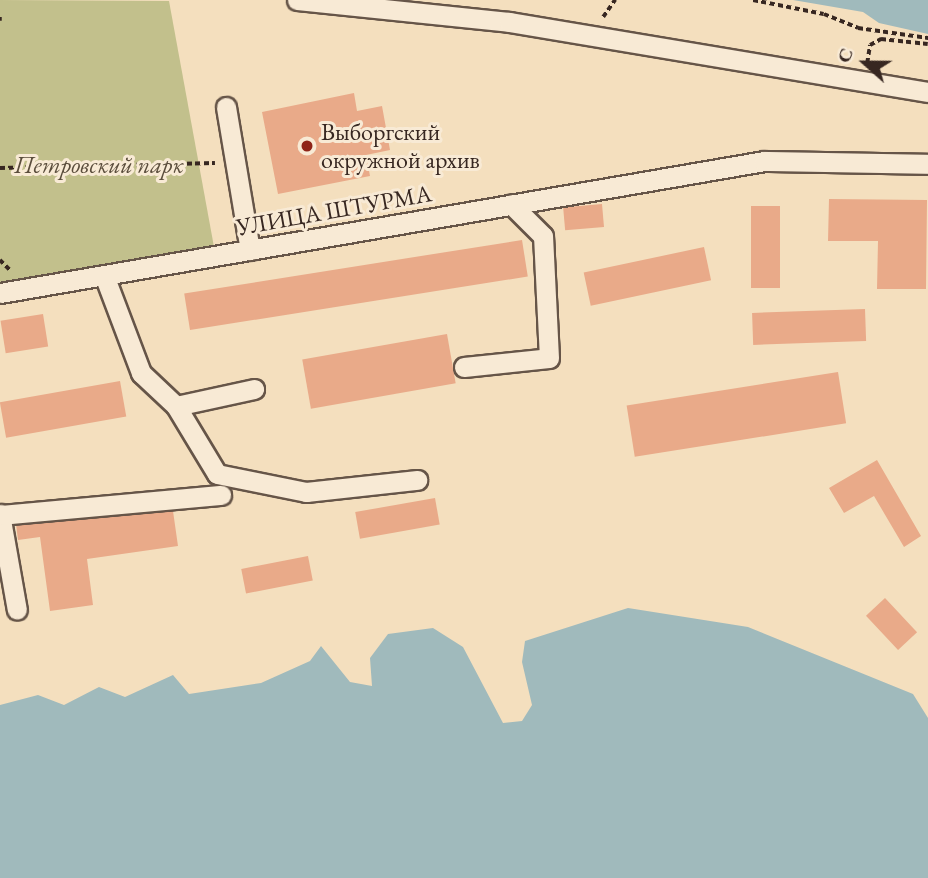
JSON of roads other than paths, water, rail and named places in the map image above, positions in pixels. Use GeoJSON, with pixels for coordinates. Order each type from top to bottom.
{"type":"FeatureCollection","features":[{"type":"Feature","properties":{"kind":"street"},"geometry":{"type":"LineString","coordinates":[[297,0],[577,32],[928,92]]}},
{"type":"Feature","properties":{"kind":"street"},"geometry":{"type":"LineString","coordinates":[[226,107],[250,250]]}},
{"type":"Feature","properties":{"kind":"street","name":"УЛИЦА ШТУРМА"},"geometry":{"type":"LineString","coordinates":[[0,293],[764,161],[928,164]]}},
{"type":"Feature","properties":{"kind":"street"},"geometry":{"type":"LineString","coordinates":[[464,367],[550,358],[543,236],[511,204]]}},
{"type":"Feature","properties":{"kind":"street"},"geometry":{"type":"LineString","coordinates":[[104,275],[141,373],[176,406],[217,474],[306,492],[417,480]]}},
{"type":"Feature","properties":{"kind":"street"},"geometry":{"type":"LineString","coordinates":[[176,406],[254,388]]}},
{"type":"Feature","properties":{"kind":"street"},"geometry":{"type":"LineString","coordinates":[[17,610],[0,514],[221,495]]}},
{"type":"Feature","properties":{"kind":"water"},"geometry":{"type":"Polygon","coordinates":[[[793,0],[928,0],[928,34],[879,23],[863,12],[793,0]]]}},
{"type":"Feature","properties":{"kind":"water"},"geometry":{"type":"Polygon","coordinates":[[[628,608],[748,627],[913,694],[928,718],[928,878],[0,878],[0,705],[38,695],[64,705],[99,687],[125,697],[173,675],[189,694],[261,683],[310,661],[321,646],[350,682],[372,686],[370,658],[388,634],[433,628],[463,647],[503,723],[522,721],[532,705],[522,662],[525,641],[628,608]]]}},
{"type":"Feature","properties":{"kind":"place","name":"Выборгский окружной архив"},"geometry":{"type":"Point","coordinates":[307,146]}},
{"type":"Feature","properties":{"kind":"park label","name":"Петровский парк"},"geometry":{"type":"Point","coordinates":[99,165]}}]}
